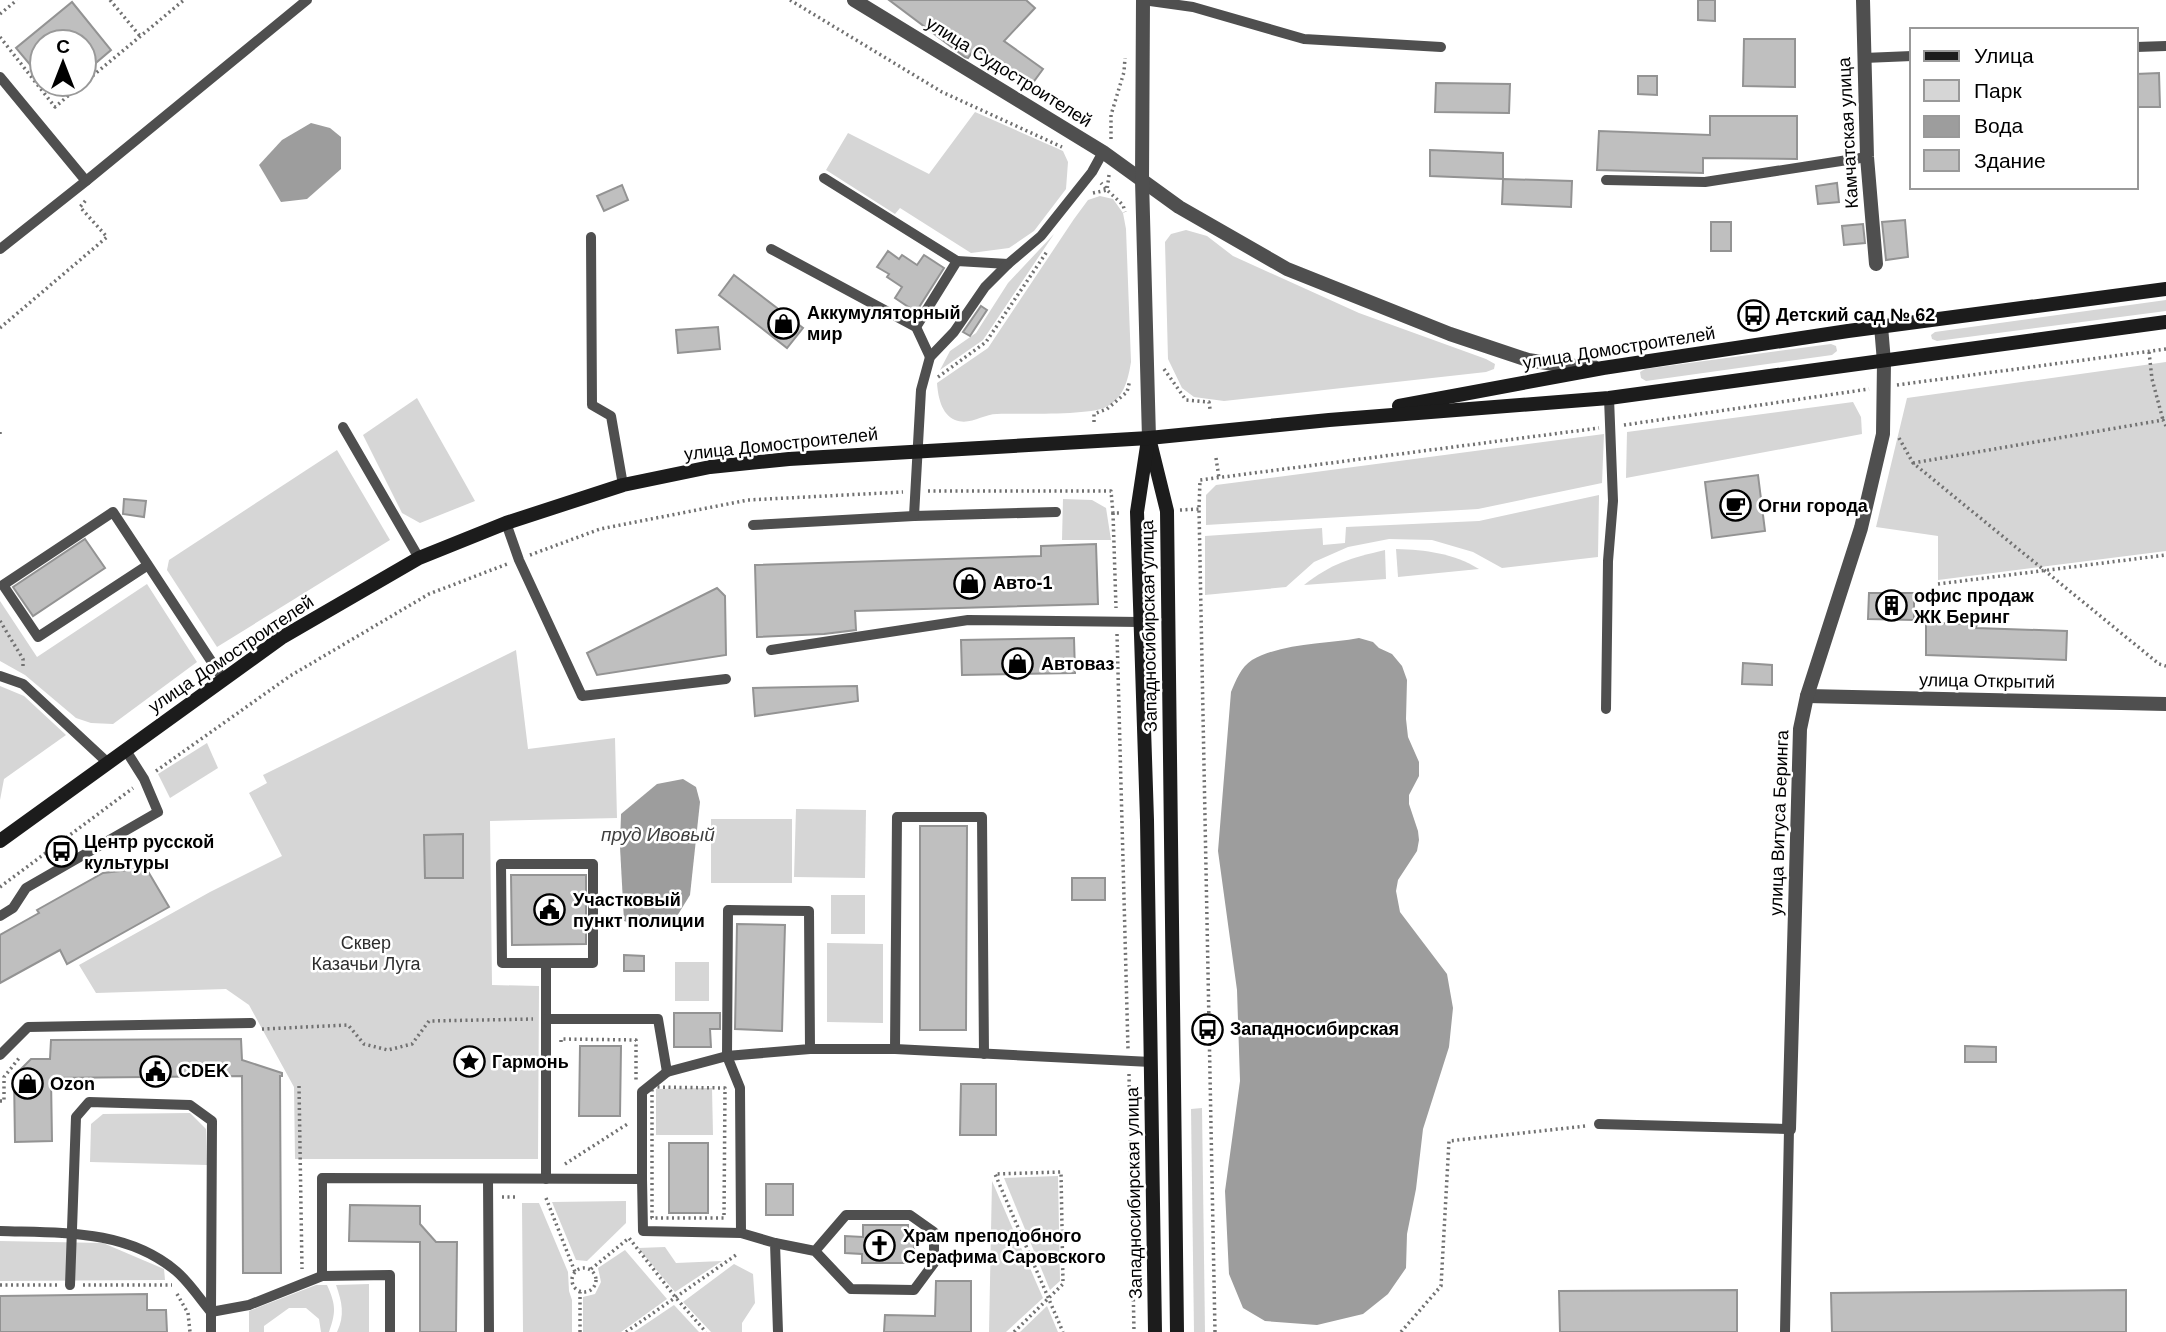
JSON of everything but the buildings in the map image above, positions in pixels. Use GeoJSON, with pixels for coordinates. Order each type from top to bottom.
{"type":"FeatureCollection","features":[{"type":"Feature","properties":{"kind":"main road","name":"улица Домостроителей"},"geometry":{"type":"LineString","coordinates":[[1329,420],[1602,368],[1881,326],[2166,289]]}},
{"type":"Feature","properties":{"kind":"main road","name":"улица Домостроителей"},"geometry":{"type":"LineString","coordinates":[[0,841],[281,638],[419,558],[506,523],[623,485],[710,467],[789,459],[1149,438],[1329,420],[1609,398],[2166,322]]}},
{"type":"Feature","properties":{"kind":"main road","name":"Западносибирская улица"},"geometry":{"type":"LineString","coordinates":[[1149,438],[1138,512],[1155,1332]]}},
{"type":"Feature","properties":{"kind":"main road","name":"Западносибирская улица"},"geometry":{"type":"LineString","coordinates":[[1149,438],[1167,511],[1177,1332]]}},
{"type":"Feature","properties":{"kind":"street","name":"улица Судостроителей"},"geometry":{"type":"LineString","coordinates":[[854,0],[1103,152],[1179,207],[1287,269],[1450,334],[1528,360],[1602,368]]}},
{"type":"Feature","properties":{"kind":"street"},"geometry":{"type":"LineString","coordinates":[[1143,0],[1142,180],[1149,438]]}},
{"type":"Feature","properties":{"kind":"street","name":"Камчатская улица"},"geometry":{"type":"LineString","coordinates":[[1863,0],[1867,157],[1876,264]]}},
{"type":"Feature","properties":{"kind":"street","name":"улица Витуса Беринга"},"geometry":{"type":"LineString","coordinates":[[1789,1129],[1800,729],[1807,696],[1861,528],[1883,434],[1889,391],[1881,326]]}},
{"type":"Feature","properties":{"kind":"street","name":"улица Открытий"},"geometry":{"type":"LineString","coordinates":[[1807,696],[2166,704]]}},
{"type":"Feature","properties":{"kind":"lane"},"geometry":{"type":"LineString","coordinates":[[0,249],[307,0]]}},
{"type":"Feature","properties":{"kind":"lane"},"geometry":{"type":"LineString","coordinates":[[1143,0],[1193,7],[1304,39],[1441,47]]}},
{"type":"Feature","properties":{"kind":"lane"},"geometry":{"type":"LineString","coordinates":[[2138,47],[2166,46]]}},
{"type":"Feature","properties":{"kind":"lane"},"geometry":{"type":"LineString","coordinates":[[1864,58],[1910,56]]}},
{"type":"Feature","properties":{"kind":"lane"},"geometry":{"type":"LineString","coordinates":[[0,78],[86,181]]}},
{"type":"Feature","properties":{"kind":"lane"},"geometry":{"type":"LineString","coordinates":[[914,516],[920,390],[930,357],[954,332],[985,287],[1041,236],[1092,172],[1103,152]]}},
{"type":"Feature","properties":{"kind":"lane"},"geometry":{"type":"LineString","coordinates":[[1605,180],[1705,182],[1867,157]]}},
{"type":"Feature","properties":{"kind":"lane"},"geometry":{"type":"LineString","coordinates":[[824,178],[957,261],[1008,264]]}},
{"type":"Feature","properties":{"kind":"lane"},"geometry":{"type":"LineString","coordinates":[[591,237],[592,405],[611,416],[623,485]]}},
{"type":"Feature","properties":{"kind":"lane"},"geometry":{"type":"LineString","coordinates":[[771,249],[916,327],[930,357]]}},
{"type":"Feature","properties":{"kind":"lane"},"geometry":{"type":"LineString","coordinates":[[916,327],[957,261]]}},
{"type":"Feature","properties":{"kind":"lane"},"geometry":{"type":"LineString","coordinates":[[1606,709],[1608,561],[1613,501],[1609,398]]}},
{"type":"Feature","properties":{"kind":"lane"},"geometry":{"type":"LineString","coordinates":[[344,427],[419,558]]}},
{"type":"Feature","properties":{"kind":"lane"},"geometry":{"type":"LineString","coordinates":[[148,565],[38,637],[3,585],[113,512],[148,565],[223,679]]}},
{"type":"Feature","properties":{"kind":"lane"},"geometry":{"type":"LineString","coordinates":[[752,525],[1056,512]]}},
{"type":"Feature","properties":{"kind":"lane"},"geometry":{"type":"LineString","coordinates":[[506,523],[519,560],[582,696],[726,680]]}},
{"type":"Feature","properties":{"kind":"lane"},"geometry":{"type":"LineString","coordinates":[[771,650],[968,620],[1141,622]]}},
{"type":"Feature","properties":{"kind":"lane"},"geometry":{"type":"LineString","coordinates":[[0,676],[23,684],[107,763]]}},
{"type":"Feature","properties":{"kind":"lane"},"geometry":{"type":"LineString","coordinates":[[0,916],[13,908],[26,888],[158,812],[144,779],[125,749]]}},
{"type":"Feature","properties":{"kind":"lane"},"geometry":{"type":"LineString","coordinates":[[895,1049],[898,817],[982,817],[984,1054]]}},
{"type":"Feature","properties":{"kind":"lane"},"geometry":{"type":"LineString","coordinates":[[502,864],[593,864],[593,963],[546,963],[502,963],[502,864]]}},
{"type":"Feature","properties":{"kind":"lane"},"geometry":{"type":"LineString","coordinates":[[741,1233],[740,1088],[727,1056],[727,910],[809,911],[810,1049]]}},
{"type":"Feature","properties":{"kind":"lane"},"geometry":{"type":"LineString","coordinates":[[546,963],[547,1179]]}},
{"type":"Feature","properties":{"kind":"lane"},"geometry":{"type":"LineString","coordinates":[[546,1019],[658,1019],[667,1072]]}},
{"type":"Feature","properties":{"kind":"lane"},"geometry":{"type":"LineString","coordinates":[[0,1055],[28,1027],[253,1026]]}},
{"type":"Feature","properties":{"kind":"lane"},"geometry":{"type":"LineString","coordinates":[[815,1251],[846,1215],[910,1215],[934,1232],[934,1263],[914,1290],[851,1289],[815,1251],[741,1233],[643,1231],[642,1092],[667,1072],[727,1056],[810,1049],[895,1049],[1151,1062]]}},
{"type":"Feature","properties":{"kind":"lane"},"geometry":{"type":"LineString","coordinates":[[70,1285],[76,1117],[89,1102],[190,1105],[212,1121],[211,1332]]}},
{"type":"Feature","properties":{"kind":"lane"},"geometry":{"type":"LineString","coordinates":[[1599,1125],[1789,1129]]}},
{"type":"Feature","properties":{"kind":"lane","name":"улица Витуса Беринга"},"geometry":{"type":"LineString","coordinates":[[1785,1332],[1789,1129]]}},
{"type":"Feature","properties":{"kind":"lane"},"geometry":{"type":"LineString","coordinates":[[322,1276],[323,1178],[642,1179]]}},
{"type":"Feature","properties":{"kind":"lane"},"geometry":{"type":"LineString","coordinates":[[488,1179],[489,1332]]}},
{"type":"Feature","properties":{"kind":"lane"},"geometry":{"type":"LineString","coordinates":[[0,1231],[70,1233],[108,1238],[141,1249],[172,1269],[211,1312]]}},
{"type":"Feature","properties":{"kind":"lane"},"geometry":{"type":"LineString","coordinates":[[775,1243],[778,1332]]}},
{"type":"Feature","properties":{"kind":"lane"},"geometry":{"type":"LineString","coordinates":[[211,1312],[249,1305],[322,1276],[390,1275],[390,1332]]}},
{"type":"Feature","properties":{"kind":"path"},"geometry":{"type":"LineString","coordinates":[[0,14],[17,0]]}},
{"type":"Feature","properties":{"kind":"path"},"geometry":{"type":"LineString","coordinates":[[110,0],[140,36]]}},
{"type":"Feature","properties":{"kind":"path"},"geometry":{"type":"LineString","coordinates":[[98,71],[184,0]]}},
{"type":"Feature","properties":{"kind":"path"},"geometry":{"type":"LineString","coordinates":[[790,0],[942,92],[1068,150]]}},
{"type":"Feature","properties":{"kind":"path"},"geometry":{"type":"LineString","coordinates":[[0,37],[28,73]]}},
{"type":"Feature","properties":{"kind":"path"},"geometry":{"type":"LineString","coordinates":[[48,98],[55,107],[66,98]]}},
{"type":"Feature","properties":{"kind":"path"},"geometry":{"type":"LineString","coordinates":[[1086,194],[1107,190],[1092,172]]}},
{"type":"Feature","properties":{"kind":"path"},"geometry":{"type":"LineString","coordinates":[[0,328],[107,237],[80,207],[88,198],[86,181]]}},
{"type":"Feature","properties":{"kind":"path"},"geometry":{"type":"LineString","coordinates":[[920,390],[986,342],[1055,240]]}},
{"type":"Feature","properties":{"kind":"path"},"geometry":{"type":"LineString","coordinates":[[1215,1332],[1200,480],[1889,391],[1895,385],[2166,349]]}},
{"type":"Feature","properties":{"kind":"path"},"geometry":{"type":"LineString","coordinates":[[2149,352],[2152,379],[2166,426]]}},
{"type":"Feature","properties":{"kind":"path"},"geometry":{"type":"LineString","coordinates":[[1163,368],[1185,400],[1209,402],[1210,409]]}},
{"type":"Feature","properties":{"kind":"path"},"geometry":{"type":"LineString","coordinates":[[1094,422],[1094,414],[1107,409],[1127,392],[1133,369]]}},
{"type":"Feature","properties":{"kind":"path"},"geometry":{"type":"LineString","coordinates":[[1913,463],[2163,420]]}},
{"type":"Feature","properties":{"kind":"path"},"geometry":{"type":"LineString","coordinates":[[1894,428],[1913,463],[2159,664],[2166,666]]}},
{"type":"Feature","properties":{"kind":"path"},"geometry":{"type":"LineString","coordinates":[[1216,458],[1219,478]]}},
{"type":"Feature","properties":{"kind":"path"},"geometry":{"type":"LineString","coordinates":[[0,887],[144,779],[290,676],[429,594],[600,529],[748,500],[915,491],[1111,491],[1134,1332]]}},
{"type":"Feature","properties":{"kind":"path"},"geometry":{"type":"LineString","coordinates":[[1178,510],[1199,509]]}},
{"type":"Feature","properties":{"kind":"path"},"geometry":{"type":"LineString","coordinates":[[1113,513],[1120,513]]}},
{"type":"Feature","properties":{"kind":"path"},"geometry":{"type":"LineString","coordinates":[[1938,584],[2166,555]]}},
{"type":"Feature","properties":{"kind":"path"},"geometry":{"type":"LineString","coordinates":[[0,621],[23,659],[23,684]]}},
{"type":"Feature","properties":{"kind":"path"},"geometry":{"type":"LineString","coordinates":[[253,1026],[348,1025],[364,1044],[388,1050],[412,1044],[429,1021],[546,1019]]}},
{"type":"Feature","properties":{"kind":"path"},"geometry":{"type":"LineString","coordinates":[[561,1052],[561,1039],[636,1040],[636,1091]]}},
{"type":"Feature","properties":{"kind":"path"},"geometry":{"type":"LineString","coordinates":[[299,1086],[302,1279]]}},
{"type":"Feature","properties":{"kind":"path"},"geometry":{"type":"LineString","coordinates":[[652,1087],[724,1088],[724,1217],[652,1217],[652,1087]]}},
{"type":"Feature","properties":{"kind":"path"},"geometry":{"type":"LineString","coordinates":[[547,1159],[560,1167],[637,1117]]}},
{"type":"Feature","properties":{"kind":"path"},"geometry":{"type":"LineString","coordinates":[[1401,1332],[1441,1286],[1449,1140],[1599,1125]]}},
{"type":"Feature","properties":{"kind":"path"},"geometry":{"type":"LineString","coordinates":[[1014,1332],[1048,1298],[1063,1284],[1060,1172],[995,1174],[1048,1298],[1063,1332]]}},
{"type":"Feature","properties":{"kind":"path"},"geometry":{"type":"LineString","coordinates":[[546,1198],[575,1272],[572,1284],[580,1292],[580,1332]]}},
{"type":"Feature","properties":{"kind":"path"},"geometry":{"type":"LineString","coordinates":[[575,1272],[582,1268],[591,1269],[629,1238],[706,1332]]}},
{"type":"Feature","properties":{"kind":"path"},"geometry":{"type":"LineString","coordinates":[[626,1332],[736,1255]]}},
{"type":"Feature","properties":{"kind":"path"},"geometry":{"type":"LineString","coordinates":[[172,1269],[172,1286],[188,1313],[190,1332]]}},
{"type":"Feature","properties":{"kind":"path"},"geometry":{"type":"LineString","coordinates":[[580,1292],[591,1291],[596,1284],[596,1276],[591,1269]]}},
{"type":"Feature","properties":{"kind":"path"},"geometry":{"type":"LineString","coordinates":[[0,1285],[172,1286]]}},
{"type":"Feature","properties":{"kind":"green space"},"geometry":{"type":"Polygon","coordinates":[[[975,112],[1063,151],[1068,162],[1066,189],[1034,231],[1009,248],[971,253],[900,208],[895,214],[826,170],[848,133],[929,174],[975,112]]]}},
{"type":"Feature","properties":{"kind":"green space"},"geometry":{"type":"Polygon","coordinates":[[[1100,196],[1113,199],[1123,213],[1126,229],[1131,362],[1127,382],[1121,394],[1106,407],[1085,412],[997,414],[966,422],[950,417],[941,404],[937,383],[988,348],[1088,200],[1100,196]]]}},
{"type":"Feature","properties":{"kind":"green space"},"geometry":{"type":"Polygon","coordinates":[[[1186,230],[1207,236],[1233,256],[1359,313],[1486,359],[1495,364],[1494,369],[1224,401],[1194,397],[1182,388],[1168,359],[1165,242],[1171,234],[1186,230]]]}},
{"type":"Feature","properties":{"kind":"green space"},"geometry":{"type":"Polygon","coordinates":[[[1054,234],[983,340],[940,370],[950,351],[976,333],[1008,283],[1054,234]]]}},
{"type":"Feature","properties":{"kind":"green space"},"geometry":{"type":"Polygon","coordinates":[[[2166,300],[2166,311],[1937,341],[1932,339],[1931,335],[1935,332],[2166,300]]]}},
{"type":"Feature","properties":{"kind":"green space"},"geometry":{"type":"Polygon","coordinates":[[[1831,344],[1836,346],[1837,351],[1832,355],[1646,381],[1641,378],[1640,372],[1645,369],[1831,344]]]}},
{"type":"Feature","properties":{"kind":"green space"},"geometry":{"type":"Polygon","coordinates":[[[2166,362],[2166,551],[1938,580],[1938,536],[1876,527],[1907,398],[2166,362]]]}},
{"type":"Feature","properties":{"kind":"green space"},"geometry":{"type":"Polygon","coordinates":[[[417,398],[475,501],[420,523],[402,513],[363,435],[417,398]]]}},
{"type":"Feature","properties":{"kind":"green space"},"geometry":{"type":"Polygon","coordinates":[[[1853,402],[1861,417],[1862,434],[1626,478],[1627,432],[1853,402]]]}},
{"type":"Feature","properties":{"kind":"green space"},"geometry":{"type":"Polygon","coordinates":[[[1604,434],[1602,483],[1478,509],[1206,525],[1206,495],[1216,485],[1604,434]]]}},
{"type":"Feature","properties":{"kind":"green space"},"geometry":{"type":"Polygon","coordinates":[[[337,450],[390,540],[217,647],[167,570],[169,560],[337,450]]]}},
{"type":"Feature","properties":{"kind":"green space"},"geometry":{"type":"Polygon","coordinates":[[[1599,495],[1598,557],[1502,568],[1473,552],[1432,540],[1389,539],[1348,547],[1314,562],[1286,587],[1205,595],[1205,536],[1322,528],[1323,545],[1345,543],[1346,527],[1479,521],[1599,495]]]}},
{"type":"Feature","properties":{"kind":"green space"},"geometry":{"type":"Polygon","coordinates":[[[1063,499],[1092,500],[1106,508],[1111,540],[1062,540],[1063,499]]]}},
{"type":"Feature","properties":{"kind":"green space"},"geometry":{"type":"Polygon","coordinates":[[[1396,549],[1439,553],[1479,569],[1398,577],[1396,549]]]}},
{"type":"Feature","properties":{"kind":"green space"},"geometry":{"type":"Polygon","coordinates":[[[1385,550],[1386,579],[1304,585],[1342,562],[1385,550]]]}},
{"type":"Feature","properties":{"kind":"green space"},"geometry":{"type":"Polygon","coordinates":[[[147,584],[197,662],[113,724],[91,723],[76,718],[25,675],[0,661],[0,601],[37,657],[147,584]]]}},
{"type":"Feature","properties":{"kind":"green space","name":"Сквер Казачьи Луга"},"geometry":{"type":"Polygon","coordinates":[[[516,650],[528,749],[615,738],[617,818],[490,821],[492,985],[539,986],[538,1159],[295,1159],[294,1087],[249,1005],[226,989],[96,993],[79,965],[210,892],[282,856],[249,793],[267,783],[263,775],[516,650]]]}},
{"type":"Feature","properties":{"kind":"green space"},"geometry":{"type":"Polygon","coordinates":[[[0,686],[24,696],[66,735],[4,779],[0,800],[0,686]]]}},
{"type":"Feature","properties":{"kind":"green space"},"geometry":{"type":"Polygon","coordinates":[[[207,743],[218,768],[170,798],[158,774],[207,743]]]}},
{"type":"Feature","properties":{"kind":"green space"},"geometry":{"type":"Polygon","coordinates":[[[796,809],[866,810],[865,878],[794,877],[796,809]]]}},
{"type":"Feature","properties":{"kind":"green space"},"geometry":{"type":"Polygon","coordinates":[[[711,819],[792,819],[792,883],[711,883],[711,819]]]}},
{"type":"Feature","properties":{"kind":"green space"},"geometry":{"type":"Polygon","coordinates":[[[831,895],[865,895],[865,934],[831,934],[831,895]]]}},
{"type":"Feature","properties":{"kind":"green space"},"geometry":{"type":"Polygon","coordinates":[[[827,943],[883,944],[883,1023],[827,1022],[827,943]]]}},
{"type":"Feature","properties":{"kind":"green space"},"geometry":{"type":"Polygon","coordinates":[[[675,962],[709,962],[709,1001],[675,1001],[675,962]]]}},
{"type":"Feature","properties":{"kind":"green space"},"geometry":{"type":"Polygon","coordinates":[[[712,1088],[713,1135],[656,1135],[656,1089],[712,1088]]]}},
{"type":"Feature","properties":{"kind":"green space"},"geometry":{"type":"Polygon","coordinates":[[[1202,1108],[1205,1332],[1194,1332],[1191,1109],[1202,1108]]]}},
{"type":"Feature","properties":{"kind":"green space"},"geometry":{"type":"Polygon","coordinates":[[[190,1113],[206,1129],[207,1165],[90,1162],[91,1124],[103,1114],[190,1113]]]}},
{"type":"Feature","properties":{"kind":"green space"},"geometry":{"type":"Polygon","coordinates":[[[1058,1176],[1060,1281],[1050,1290],[1004,1178],[1058,1176]]]}},
{"type":"Feature","properties":{"kind":"green space"},"geometry":{"type":"Polygon","coordinates":[[[992,1181],[1043,1298],[1006,1332],[989,1332],[992,1181]]]}},
{"type":"Feature","properties":{"kind":"green space"},"geometry":{"type":"Polygon","coordinates":[[[626,1201],[626,1223],[587,1261],[576,1260],[552,1202],[626,1201]]]}},
{"type":"Feature","properties":{"kind":"green space"},"geometry":{"type":"Polygon","coordinates":[[[522,1203],[539,1203],[568,1272],[572,1300],[572,1332],[523,1332],[522,1203]]]}},
{"type":"Feature","properties":{"kind":"green space"},"geometry":{"type":"Polygon","coordinates":[[[0,1241],[103,1243],[164,1269],[165,1280],[0,1281],[0,1241]]]}},
{"type":"Feature","properties":{"kind":"green space"},"geometry":{"type":"Polygon","coordinates":[[[665,1247],[676,1263],[722,1261],[675,1292],[638,1248],[665,1247]]]}},
{"type":"Feature","properties":{"kind":"green space"},"geometry":{"type":"Polygon","coordinates":[[[625,1250],[667,1299],[621,1332],[583,1332],[583,1297],[595,1294],[601,1282],[598,1268],[625,1250]]]}},
{"type":"Feature","properties":{"kind":"green space"},"geometry":{"type":"Polygon","coordinates":[[[734,1264],[753,1274],[755,1303],[742,1323],[742,1332],[711,1332],[683,1302],[734,1264]]]}},
{"type":"Feature","properties":{"kind":"green space"},"geometry":{"type":"Polygon","coordinates":[[[369,1284],[369,1332],[337,1332],[342,1308],[336,1285],[369,1284]]]}},
{"type":"Feature","properties":{"kind":"green space"},"geometry":{"type":"Polygon","coordinates":[[[316,1285],[327,1285],[332,1298],[334,1314],[329,1332],[321,1332],[319,1319],[306,1308],[289,1308],[264,1326],[264,1332],[249,1332],[249,1311],[316,1285]]]}},
{"type":"Feature","properties":{"kind":"green space"},"geometry":{"type":"Polygon","coordinates":[[[674,1305],[699,1332],[634,1332],[674,1305]]]}},
{"type":"Feature","properties":{"kind":"green space"},"geometry":{"type":"Polygon","coordinates":[[[1047,1306],[1058,1332],[1020,1332],[1047,1306]]]}},
{"type":"Feature","properties":{"kind":"water"},"geometry":{"type":"Polygon","coordinates":[[[311,123],[330,128],[341,137],[341,169],[307,199],[281,202],[259,165],[282,140],[311,123]]]}},
{"type":"Feature","properties":{"kind":"water"},"geometry":{"type":"Polygon","coordinates":[[[1359,638],[1373,642],[1392,654],[1402,666],[1407,680],[1408,737],[1419,762],[1419,776],[1409,795],[1409,804],[1419,840],[1417,851],[1398,880],[1396,891],[1400,912],[1447,974],[1453,1008],[1449,1047],[1423,1129],[1416,1189],[1407,1234],[1406,1268],[1388,1294],[1363,1314],[1317,1325],[1265,1321],[1243,1308],[1229,1274],[1225,1191],[1240,1081],[1237,990],[1218,851],[1231,692],[1245,666],[1264,654],[1290,647],[1359,638]]]}},
{"type":"Feature","properties":{"kind":"water","name":"пруд Ивовый"},"geometry":{"type":"Polygon","coordinates":[[[683,779],[696,787],[700,802],[690,895],[674,921],[649,929],[624,921],[621,814],[657,784],[683,779]]]}},
{"type":"Feature","properties":{"kind":"place","name":"Детский сад № 62"},"geometry":{"type":"Point","coordinates":[1753,315]}},
{"type":"Feature","properties":{"kind":"place","name":"Аккумуляторный мир"},"geometry":{"type":"Point","coordinates":[784,323]}},
{"type":"Feature","properties":{"kind":"place","name":"Огни города"},"geometry":{"type":"Point","coordinates":[1735,506]}},
{"type":"Feature","properties":{"kind":"place","name":"Авто-1"},"geometry":{"type":"Point","coordinates":[970,583]}},
{"type":"Feature","properties":{"kind":"place","name":"офис продаж ЖК Беринг"},"geometry":{"type":"Point","coordinates":[1891,606]}},
{"type":"Feature","properties":{"kind":"place","name":"Автоваз"},"geometry":{"type":"Point","coordinates":[1018,664]}},
{"type":"Feature","properties":{"kind":"place","name":"Центр русской культуры"},"geometry":{"type":"Point","coordinates":[61,852]}},
{"type":"Feature","properties":{"kind":"place","name":"Участковый пункт полиции"},"geometry":{"type":"Point","coordinates":[550,910]}},
{"type":"Feature","properties":{"kind":"place","name":"Западносибирская"},"geometry":{"type":"Point","coordinates":[1207,1029]}},
{"type":"Feature","properties":{"kind":"place","name":"Гармонь"},"geometry":{"type":"Point","coordinates":[469,1062]}},
{"type":"Feature","properties":{"kind":"place","name":"CDEK"},"geometry":{"type":"Point","coordinates":[155,1071]}},
{"type":"Feature","properties":{"kind":"place","name":"Ozon"},"geometry":{"type":"Point","coordinates":[27,1084]}},
{"type":"Feature","properties":{"kind":"place","name":"Храм преподобного Серафима Саровского"},"geometry":{"type":"Point","coordinates":[880,1246]}}]}
